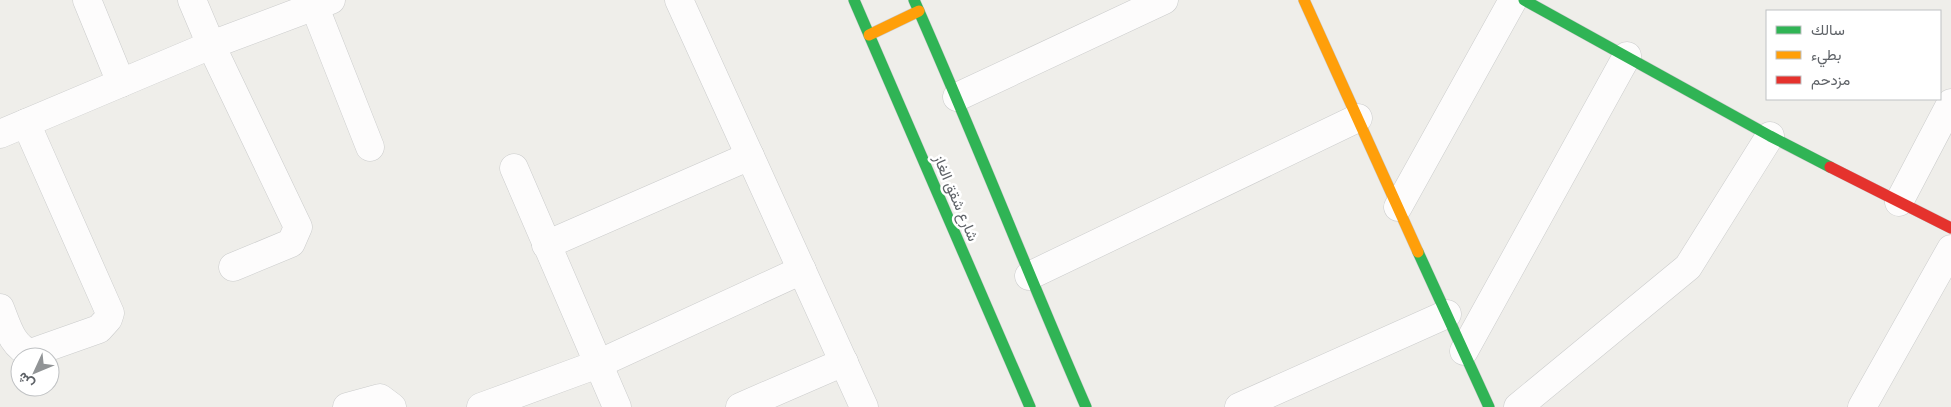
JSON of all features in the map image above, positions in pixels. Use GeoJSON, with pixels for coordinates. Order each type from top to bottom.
{"type":"FeatureCollection","features":[{"type":"Feature","properties":{"kind":"street"},"geometry":{"type":"LineString","coordinates":[[87,0],[121,83]]}},
{"type":"Feature","properties":{"kind":"street"},"geometry":{"type":"LineString","coordinates":[[192,0],[211,46],[298,227],[291,243],[233,267]]}},
{"type":"Feature","properties":{"kind":"street"},"geometry":{"type":"LineString","coordinates":[[679,0],[864,407]]}},
{"type":"Feature","properties":{"kind":"street","name":"شارع شقق الغاز"},"geometry":{"type":"LineString","coordinates":[[854,0],[1030,407]]}},
{"type":"Feature","properties":{"kind":"street"},"geometry":{"type":"LineString","coordinates":[[957,97],[1164,0]]}},
{"type":"Feature","properties":{"kind":"street"},"geometry":{"type":"LineString","coordinates":[[1304,0],[1489,407]]}},
{"type":"Feature","properties":{"kind":"street"},"geometry":{"type":"LineString","coordinates":[[1398,207],[1513,0]]}},
{"type":"Feature","properties":{"kind":"street"},"geometry":{"type":"LineString","coordinates":[[1524,0],[1770,136],[1951,228]]}},
{"type":"Feature","properties":{"kind":"street"},"geometry":{"type":"LineString","coordinates":[[0,134],[319,2],[370,146]]}},
{"type":"Feature","properties":{"kind":"street"},"geometry":{"type":"LineString","coordinates":[[869,35],[916,5],[957,97],[1029,276],[1086,407]]}},
{"type":"Feature","properties":{"kind":"street"},"geometry":{"type":"LineString","coordinates":[[1464,351],[1627,56]]}},
{"type":"Feature","properties":{"kind":"street"},"geometry":{"type":"LineString","coordinates":[[1899,202],[1951,103]]}},
{"type":"Feature","properties":{"kind":"street"},"geometry":{"type":"LineString","coordinates":[[1029,276],[1358,118]]}},
{"type":"Feature","properties":{"kind":"street"},"geometry":{"type":"LineString","coordinates":[[0,308],[11,336],[23,351],[30,353],[99,329],[108,320],[110,313],[26,123]]}},
{"type":"Feature","properties":{"kind":"street"},"geometry":{"type":"LineString","coordinates":[[1518,407],[1688,267],[1770,136]]}},
{"type":"Feature","properties":{"kind":"street"},"geometry":{"type":"LineString","coordinates":[[546,245],[750,156]]}},
{"type":"Feature","properties":{"kind":"street"},"geometry":{"type":"LineString","coordinates":[[514,168],[616,407]]}},
{"type":"Feature","properties":{"kind":"street"},"geometry":{"type":"LineString","coordinates":[[1862,407],[1951,249]]}},
{"type":"Feature","properties":{"kind":"street"},"geometry":{"type":"LineString","coordinates":[[481,407],[598,364],[802,270]]}},
{"type":"Feature","properties":{"kind":"street"},"geometry":{"type":"LineString","coordinates":[[1255,404],[1446,314]]}},
{"type":"Feature","properties":{"kind":"street"},"geometry":{"type":"LineString","coordinates":[[740,407],[844,362]]}},
{"type":"Feature","properties":{"kind":"street"},"geometry":{"type":"LineString","coordinates":[[347,407],[380,398],[392,407]]}},
{"type":"Feature","properties":{"kind":"traffic: fast"},"geometry":{"type":"LineString","coordinates":[[854,0],[1030,407]]}},
{"type":"Feature","properties":{"kind":"traffic: fast"},"geometry":{"type":"LineString","coordinates":[[914,0],[1086,407]]}},
{"type":"Feature","properties":{"kind":"traffic: fast"},"geometry":{"type":"LineString","coordinates":[[1524,0],[1770,136],[1830,167]]}},
{"type":"Feature","properties":{"kind":"traffic: fast"},"geometry":{"type":"LineString","coordinates":[[1418,252],[1489,407]]}},
{"type":"Feature","properties":{"kind":"traffic: slow"},"geometry":{"type":"LineString","coordinates":[[1304,0],[1418,252]]}},
{"type":"Feature","properties":{"kind":"traffic: slow"},"geometry":{"type":"LineString","coordinates":[[869,35],[919,11]]}},
{"type":"Feature","properties":{"kind":"traffic: jam"},"geometry":{"type":"LineString","coordinates":[[1830,167],[1951,228]]}}]}
